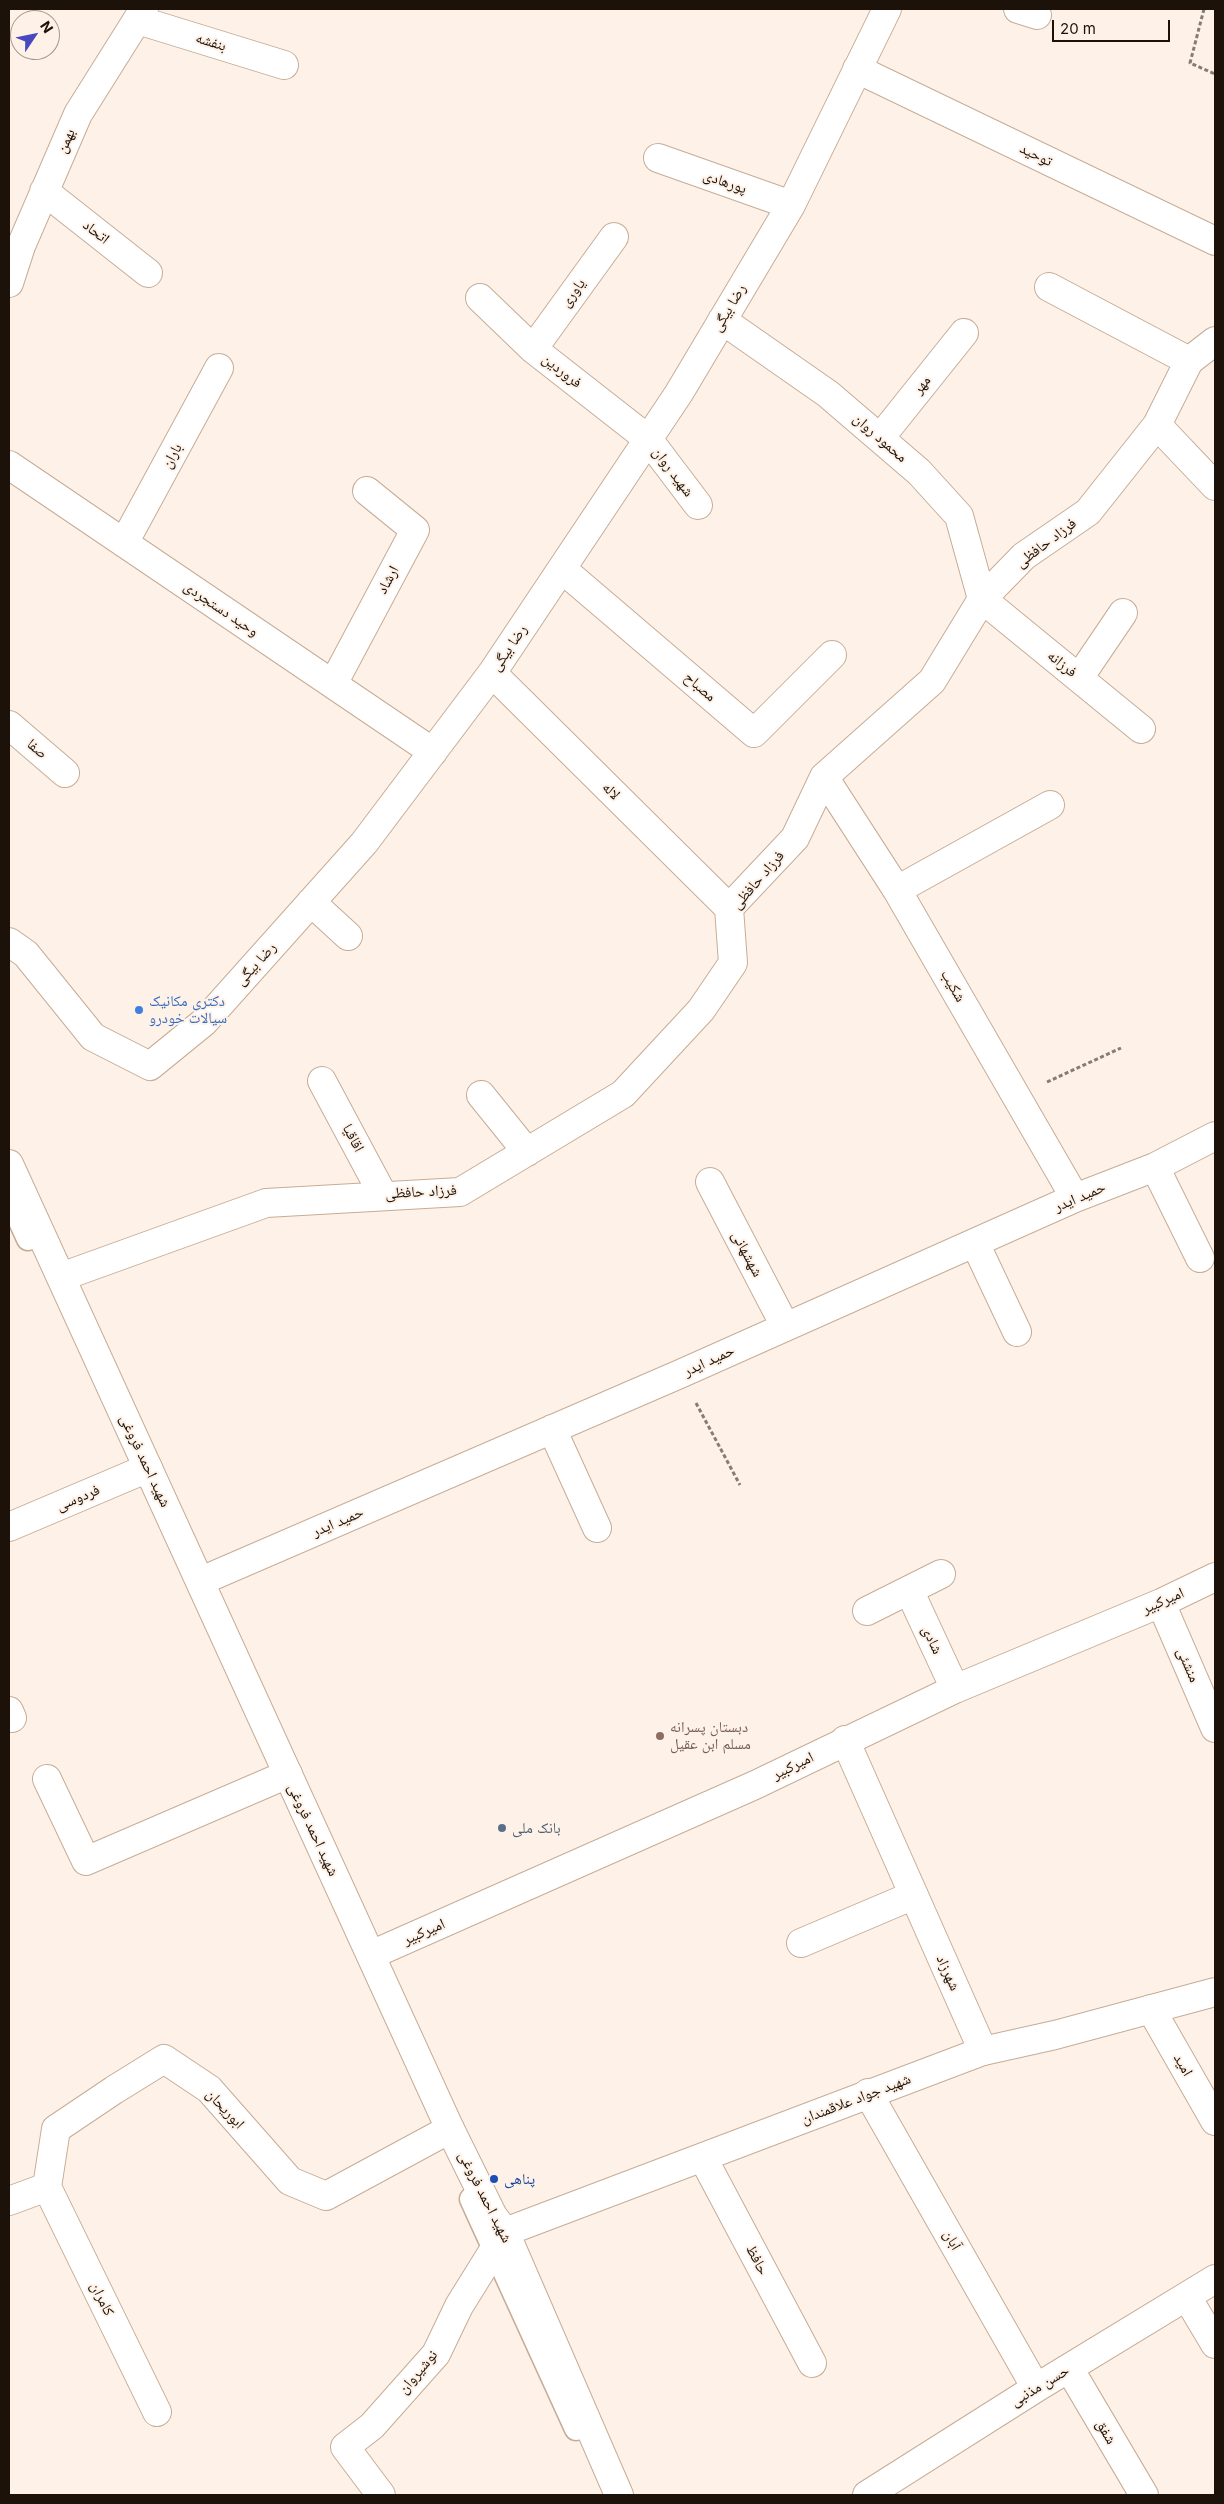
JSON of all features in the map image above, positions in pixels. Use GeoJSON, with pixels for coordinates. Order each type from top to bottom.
{"type":"FeatureCollection","features":[{"type":"Feature","properties":{"kind":"street","name":"رضا بیگی"},"geometry":{"type":"LineString","coordinates":[[9,942],[26,954],[93,1037],[150,1066],[204,1022],[364,843],[492,673],[562,569],[648,439],[791,205],[857,69],[878,11]]}},
{"type":"Feature","properties":{"kind":"street","name":"بنفشه"},"geometry":{"type":"LineString","coordinates":[[141,14],[284,65]]}},
{"type":"Feature","properties":{"kind":"street","name":"بهمن"},"geometry":{"type":"LineString","coordinates":[[9,283],[20,246],[78,114],[141,14]]}},
{"type":"Feature","properties":{"kind":"street","name":"توحید"},"geometry":{"type":"LineString","coordinates":[[857,69],[1215,241]]}},
{"type":"Feature","properties":{"kind":"street","name":"پورهادی"},"geometry":{"type":"LineString","coordinates":[[658,158],[791,205]]}},
{"type":"Feature","properties":{"kind":"street","name":"اتحاد"},"geometry":{"type":"LineString","coordinates":[[44,192],[148,273]]}},
{"type":"Feature","properties":{"kind":"street","name":"یاوری"},"geometry":{"type":"LineString","coordinates":[[532,349],[614,237]]}},
{"type":"Feature","properties":{"kind":"street"},"geometry":{"type":"LineString","coordinates":[[1049,287],[1189,362]]}},
{"type":"Feature","properties":{"kind":"street","name":"فروردین"},"geometry":{"type":"LineString","coordinates":[[480,298],[532,349],[648,439]]}},
{"type":"Feature","properties":{"kind":"street","name":"محمود روان"},"geometry":{"type":"LineString","coordinates":[[722,320],[828,394],[919,472],[959,516],[982,599]]}},
{"type":"Feature","properties":{"kind":"street","name":"مهر"},"geometry":{"type":"LineString","coordinates":[[880,438],[964,333]]}},
{"type":"Feature","properties":{"kind":"street","name":"فرزاد حافظی"},"geometry":{"type":"LineString","coordinates":[[61,1278],[266,1202],[460,1192],[623,1094],[701,1010],[733,963],[729,908],[795,838],[824,776],[932,681],[982,599],[1024,556],[1088,512],[1157,425],[1189,362],[1215,341]]}},
{"type":"Feature","properties":{"kind":"street","name":"باران"},"geometry":{"type":"LineString","coordinates":[[124,543],[219,368]]}},
{"type":"Feature","properties":{"kind":"street"},"geometry":{"type":"LineString","coordinates":[[1157,425],[1215,486]]}},
{"type":"Feature","properties":{"kind":"street","name":"شهید روان"},"geometry":{"type":"LineString","coordinates":[[648,439],[698,505]]}},
{"type":"Feature","properties":{"kind":"street","name":"وحید دستجردی"},"geometry":{"type":"LineString","coordinates":[[9,465],[432,752]]}},
{"type":"Feature","properties":{"kind":"street","name":"ارشاد"},"geometry":{"type":"LineString","coordinates":[[333,684],[414,530],[366,491]]}},
{"type":"Feature","properties":{"kind":"street","name":"مصباح"},"geometry":{"type":"LineString","coordinates":[[562,569],[754,733],[832,655]]}},
{"type":"Feature","properties":{"kind":"street","name":"فرزانه"},"geometry":{"type":"LineString","coordinates":[[982,599],[1141,729]]}},
{"type":"Feature","properties":{"kind":"street"},"geometry":{"type":"LineString","coordinates":[[1079,678],[1123,613]]}},
{"type":"Feature","properties":{"kind":"street","name":"لاله"},"geometry":{"type":"LineString","coordinates":[[492,673],[729,908]]}},
{"type":"Feature","properties":{"kind":"street","name":"صفا"},"geometry":{"type":"LineString","coordinates":[[9,725],[66,773]]}},
{"type":"Feature","properties":{"kind":"street","name":"شکیب"},"geometry":{"type":"LineString","coordinates":[[824,776],[897,890],[1075,1198]]}},
{"type":"Feature","properties":{"kind":"street"},"geometry":{"type":"LineString","coordinates":[[897,890],[1050,805]]}},
{"type":"Feature","properties":{"kind":"street"},"geometry":{"type":"LineString","coordinates":[[311,902],[348,936]]}},
{"type":"Feature","properties":{"kind":"street","name":"اقاقیا"},"geometry":{"type":"LineString","coordinates":[[322,1082],[384,1195]]}},
{"type":"Feature","properties":{"kind":"street"},"geometry":{"type":"LineString","coordinates":[[481,1095],[527,1152]]}},
{"type":"Feature","properties":{"kind":"street","name":"حمید ایدر"},"geometry":{"type":"LineString","coordinates":[[201,1581],[680,1374],[1075,1198],[1155,1167],[1215,1136]]}},
{"type":"Feature","properties":{"kind":"street","name":"شهید احمد فروغی"},"geometry":{"type":"LineString","coordinates":[[9,1164],[14,1200],[61,1278],[450,2129],[493,2216],[500,2241],[619,2495]]}},
{"type":"Feature","properties":{"kind":"street"},"geometry":{"type":"LineString","coordinates":[[1155,1167],[1200,1258]]}},
{"type":"Feature","properties":{"kind":"street","name":"شهشهانی"},"geometry":{"type":"LineString","coordinates":[[710,1182],[785,1326]]}},
{"type":"Feature","properties":{"kind":"street"},"geometry":{"type":"LineString","coordinates":[[975,1243],[1017,1332]]}},
{"type":"Feature","properties":{"kind":"street"},"geometry":{"type":"LineString","coordinates":[[552,1429],[597,1528]]}},
{"type":"Feature","properties":{"kind":"street","name":"فردوسی"},"geometry":{"type":"LineString","coordinates":[[9,1527],[148,1468]]}},
{"type":"Feature","properties":{"kind":"street"},"geometry":{"type":"LineString","coordinates":[[867,1610],[941,1574]]}},
{"type":"Feature","properties":{"kind":"street","name":"امیرکبیر"},"geometry":{"type":"LineString","coordinates":[[371,1955],[755,1785],[845,1740],[955,1689],[1161,1603],[1215,1577]]}},
{"type":"Feature","properties":{"kind":"street","name":"شادی"},"geometry":{"type":"LineString","coordinates":[[909,1590],[955,1689]]}},
{"type":"Feature","properties":{"kind":"street","name":"منشئی"},"geometry":{"type":"LineString","coordinates":[[1161,1603],[1215,1728]]}},
{"type":"Feature","properties":{"kind":"street","name":"شهرزاد"},"geometry":{"type":"LineString","coordinates":[[845,1740],[983,2051]]}},
{"type":"Feature","properties":{"kind":"street"},"geometry":{"type":"LineString","coordinates":[[47,1779],[86,1861],[288,1774]]}},
{"type":"Feature","properties":{"kind":"street"},"geometry":{"type":"LineString","coordinates":[[801,1943],[914,1894]]}},
{"type":"Feature","properties":{"kind":"street","name":"شهید جواد علاقمندان"},"geometry":{"type":"LineString","coordinates":[[500,2241],[868,2093],[983,2051],[1055,2036],[1215,1992]]}},
{"type":"Feature","properties":{"kind":"street","name":"امید"},"geometry":{"type":"LineString","coordinates":[[1151,2009],[1215,2121]]}},
{"type":"Feature","properties":{"kind":"street","name":"ابوریحان"},"geometry":{"type":"LineString","coordinates":[[47,2187],[56,2130],[114,2090],[164,2059],[209,2089],[290,2181],[326,2196],[450,2129]]}},
{"type":"Feature","properties":{"kind":"street","name":"آبان"},"geometry":{"type":"LineString","coordinates":[[868,2093],[1036,2388]]}},
{"type":"Feature","properties":{"kind":"street","name":"حافظ"},"geometry":{"type":"LineString","coordinates":[[703,2158],[812,2363]]}},
{"type":"Feature","properties":{"kind":"street"},"geometry":{"type":"LineString","coordinates":[[9,2200],[47,2187]]}},
{"type":"Feature","properties":{"kind":"street","name":"کامران"},"geometry":{"type":"LineString","coordinates":[[47,2187],[158,2412]]}},
{"type":"Feature","properties":{"kind":"street","name":"نوشیروان"},"geometry":{"type":"LineString","coordinates":[[380,2495],[345,2447],[372,2426],[436,2354],[460,2306],[500,2241]]}},
{"type":"Feature","properties":{"kind":"street","name":"حسن مذنبی"},"geometry":{"type":"LineString","coordinates":[[873,2493],[1036,2388],[1215,2279]]}},
{"type":"Feature","properties":{"kind":"street"},"geometry":{"type":"LineString","coordinates":[[1187,2297],[1215,2344]]}},
{"type":"Feature","properties":{"kind":"street","name":"شفق"},"geometry":{"type":"LineString","coordinates":[[1069,2368],[1144,2495]]}},
{"type":"Feature","properties":{"kind":"lane","name":"شهید احمد فروغی"},"geometry":{"type":"LineString","coordinates":[[14,1200],[500,2241],[606,2495]]}},
{"type":"Feature","properties":{"kind":"path"},"geometry":{"type":"LineString","coordinates":[[1204,9],[1190,63],[1215,74]]}},
{"type":"Feature","properties":{"kind":"path"},"geometry":{"type":"LineString","coordinates":[[1017,1096],[1121,1048]]}},
{"type":"Feature","properties":{"kind":"path"},"geometry":{"type":"LineString","coordinates":[[680,1374],[740,1485]]}},
{"type":"Feature","properties":{"kind":"place","name":"دکتری مکانیک سیالات خودرو"},"geometry":{"type":"Point","coordinates":[139,1010]}},
{"type":"Feature","properties":{"kind":"place","name":"دبستان پسرانه مسلم ابن عقیل"},"geometry":{"type":"Point","coordinates":[660,1736]}},
{"type":"Feature","properties":{"kind":"place","name":"بانک ملی"},"geometry":{"type":"Point","coordinates":[502,1828]}},
{"type":"Feature","properties":{"kind":"place","name":"پناهی"},"geometry":{"type":"Point","coordinates":[494,2179]}}]}
